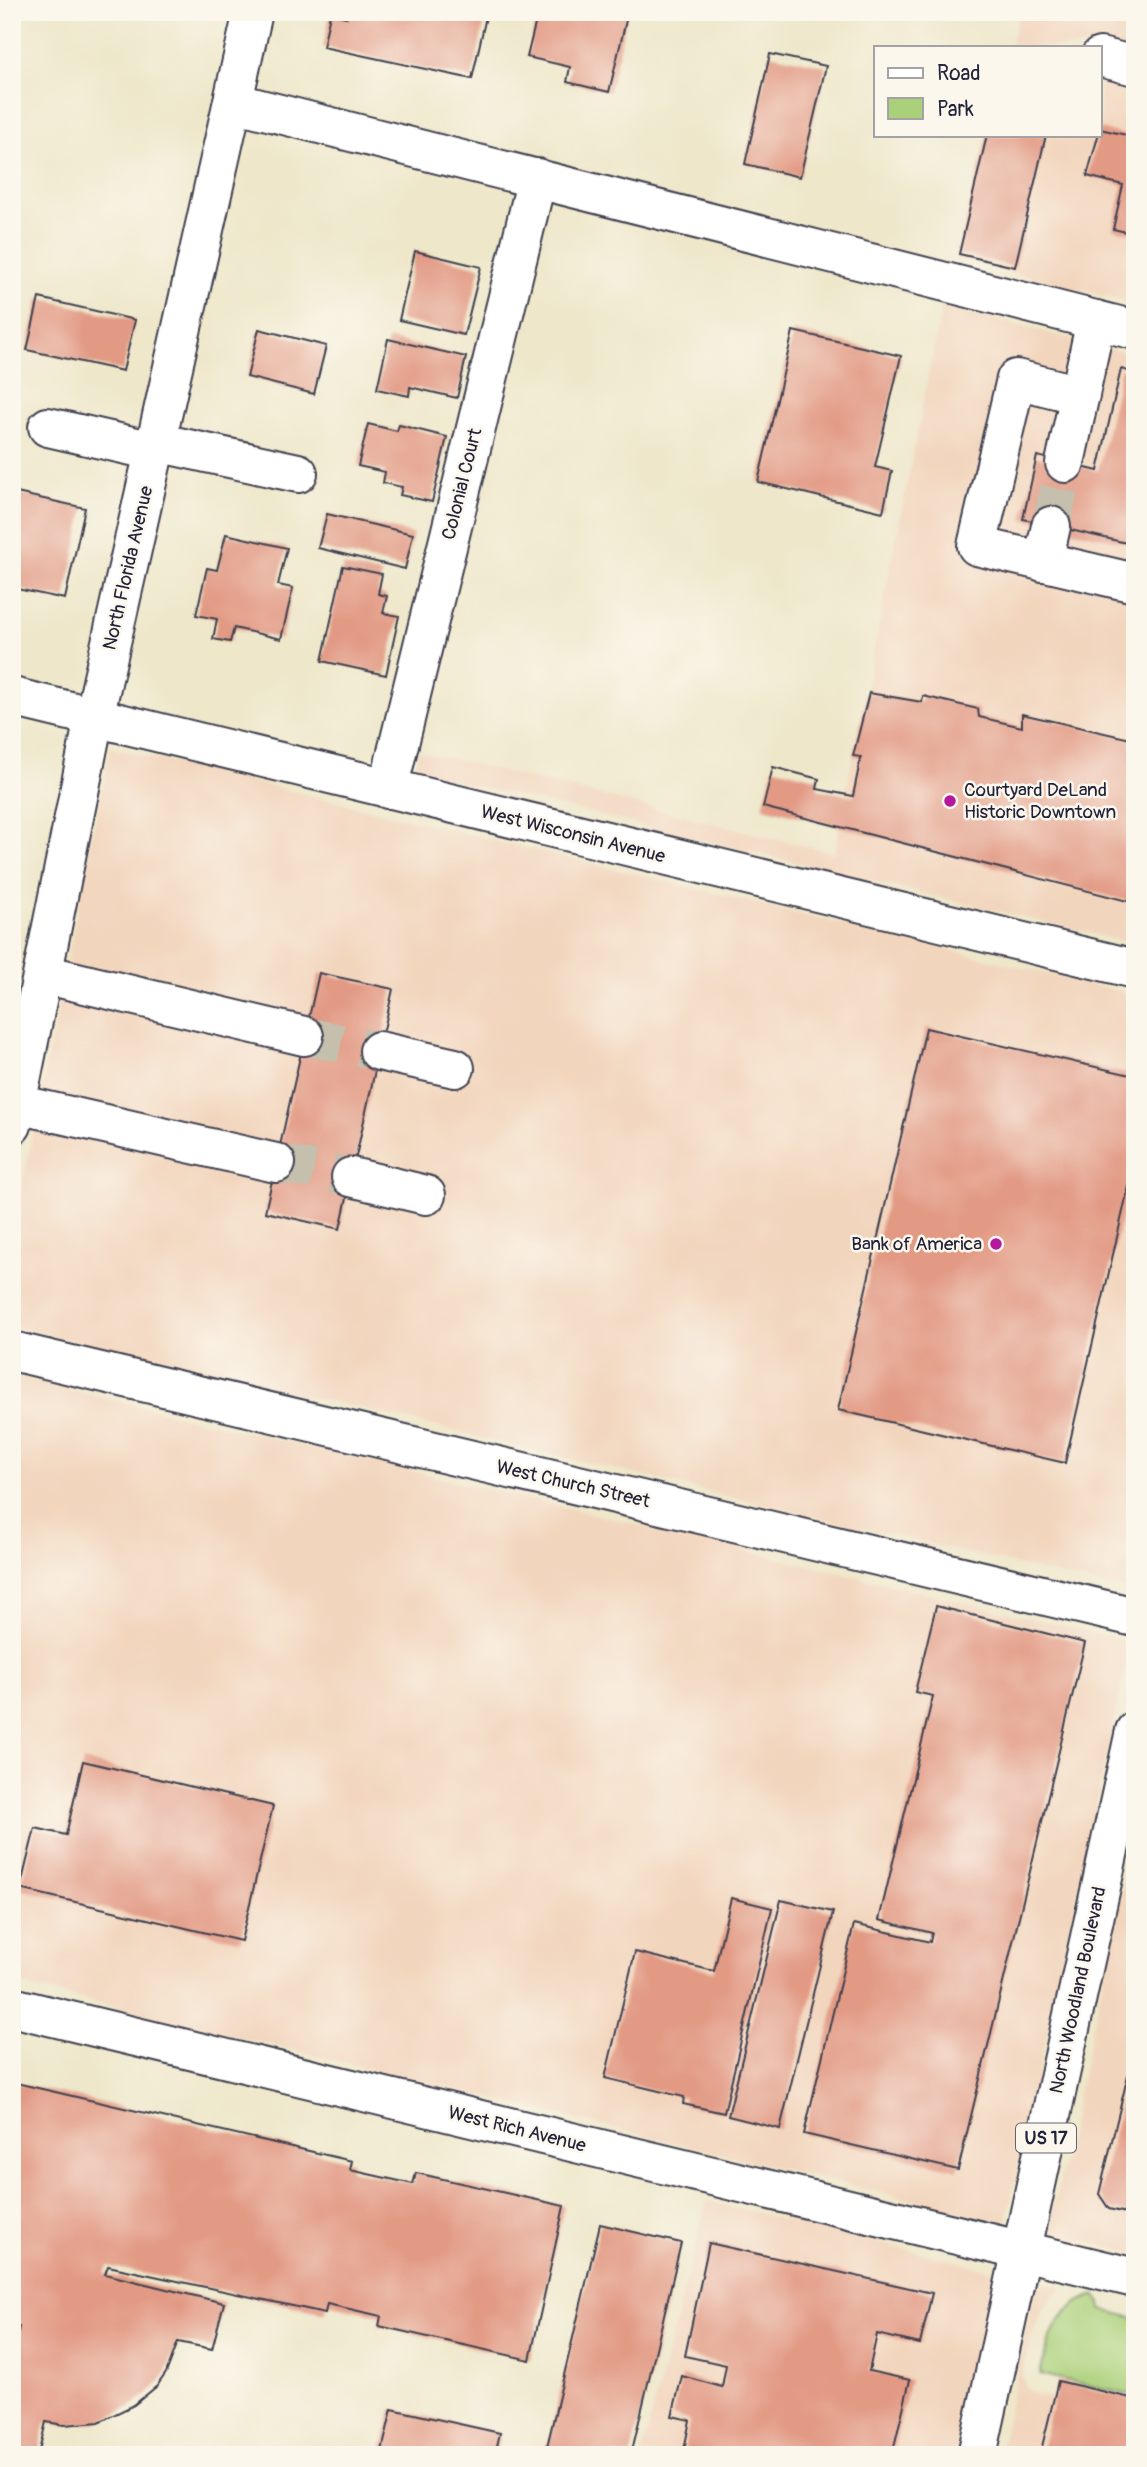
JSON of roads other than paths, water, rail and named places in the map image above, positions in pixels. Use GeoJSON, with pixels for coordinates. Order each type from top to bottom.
{"type":"FeatureCollection","features":[{"type":"Feature","properties":{"kind":"street","name":"North Florida Avenue"},"geometry":{"type":"LineString","coordinates":[[14,1115],[94,718],[253,12]]}},
{"type":"Feature","properties":{"kind":"street"},"geometry":{"type":"LineString","coordinates":[[1102,58],[1135,66]]}},
{"type":"Feature","properties":{"kind":"street"},"geometry":{"type":"LineString","coordinates":[[233,102],[1135,330]]}},
{"type":"Feature","properties":{"kind":"street","name":"Colonial Court"},"geometry":{"type":"LineString","coordinates":[[387,789],[537,178]]}},
{"type":"Feature","properties":{"kind":"street"},"geometry":{"type":"LineString","coordinates":[[1065,463],[1097,320]]}},
{"type":"Feature","properties":{"kind":"street"},"geometry":{"type":"LineString","coordinates":[[1080,395],[1016,379],[977,546],[1047,544],[1135,583]]}},
{"type":"Feature","properties":{"kind":"street"},"geometry":{"type":"LineString","coordinates":[[48,427],[298,473]]}},
{"type":"Feature","properties":{"kind":"street","name":"West Wisconsin Avenue"},"geometry":{"type":"LineString","coordinates":[[12,697],[1135,970]]}},
{"type":"Feature","properties":{"kind":"street"},"geometry":{"type":"LineString","coordinates":[[43,974],[304,1036]]}},
{"type":"Feature","properties":{"kind":"street"},"geometry":{"type":"LineString","coordinates":[[379,1051],[455,1068]]}},
{"type":"Feature","properties":{"kind":"street"},"geometry":{"type":"LineString","coordinates":[[14,1115],[276,1163]]}},
{"type":"Feature","properties":{"kind":"street"},"geometry":{"type":"LineString","coordinates":[[351,1177],[426,1195]]}},
{"type":"Feature","properties":{"kind":"street","name":"West Church Street"},"geometry":{"type":"LineString","coordinates":[[12,1351],[1135,1618]]}},
{"type":"Feature","properties":{"kind":"street","name":"North Woodland Boulevard"},"geometry":{"type":"LineString","coordinates":[[977,2455],[1135,1731]]}},
{"type":"Feature","properties":{"kind":"street","name":"West Rich Avenue"},"geometry":{"type":"LineString","coordinates":[[12,2007],[1135,2278]]}},
{"type":"Feature","properties":{"kind":"tunnel"},"geometry":{"type":"LineString","coordinates":[[1051,526],[1065,463]]}},
{"type":"Feature","properties":{"kind":"tunnel"},"geometry":{"type":"LineString","coordinates":[[304,1036],[379,1051]]}},
{"type":"Feature","properties":{"kind":"tunnel"},"geometry":{"type":"LineString","coordinates":[[276,1163],[351,1177]]}},
{"type":"Feature","properties":{"kind":"place","name":"Courtyard DeLand Historic Downtown"},"geometry":{"type":"Point","coordinates":[950,801]}},
{"type":"Feature","properties":{"kind":"place","name":"Bank of America"},"geometry":{"type":"Point","coordinates":[996,1244]}}]}
